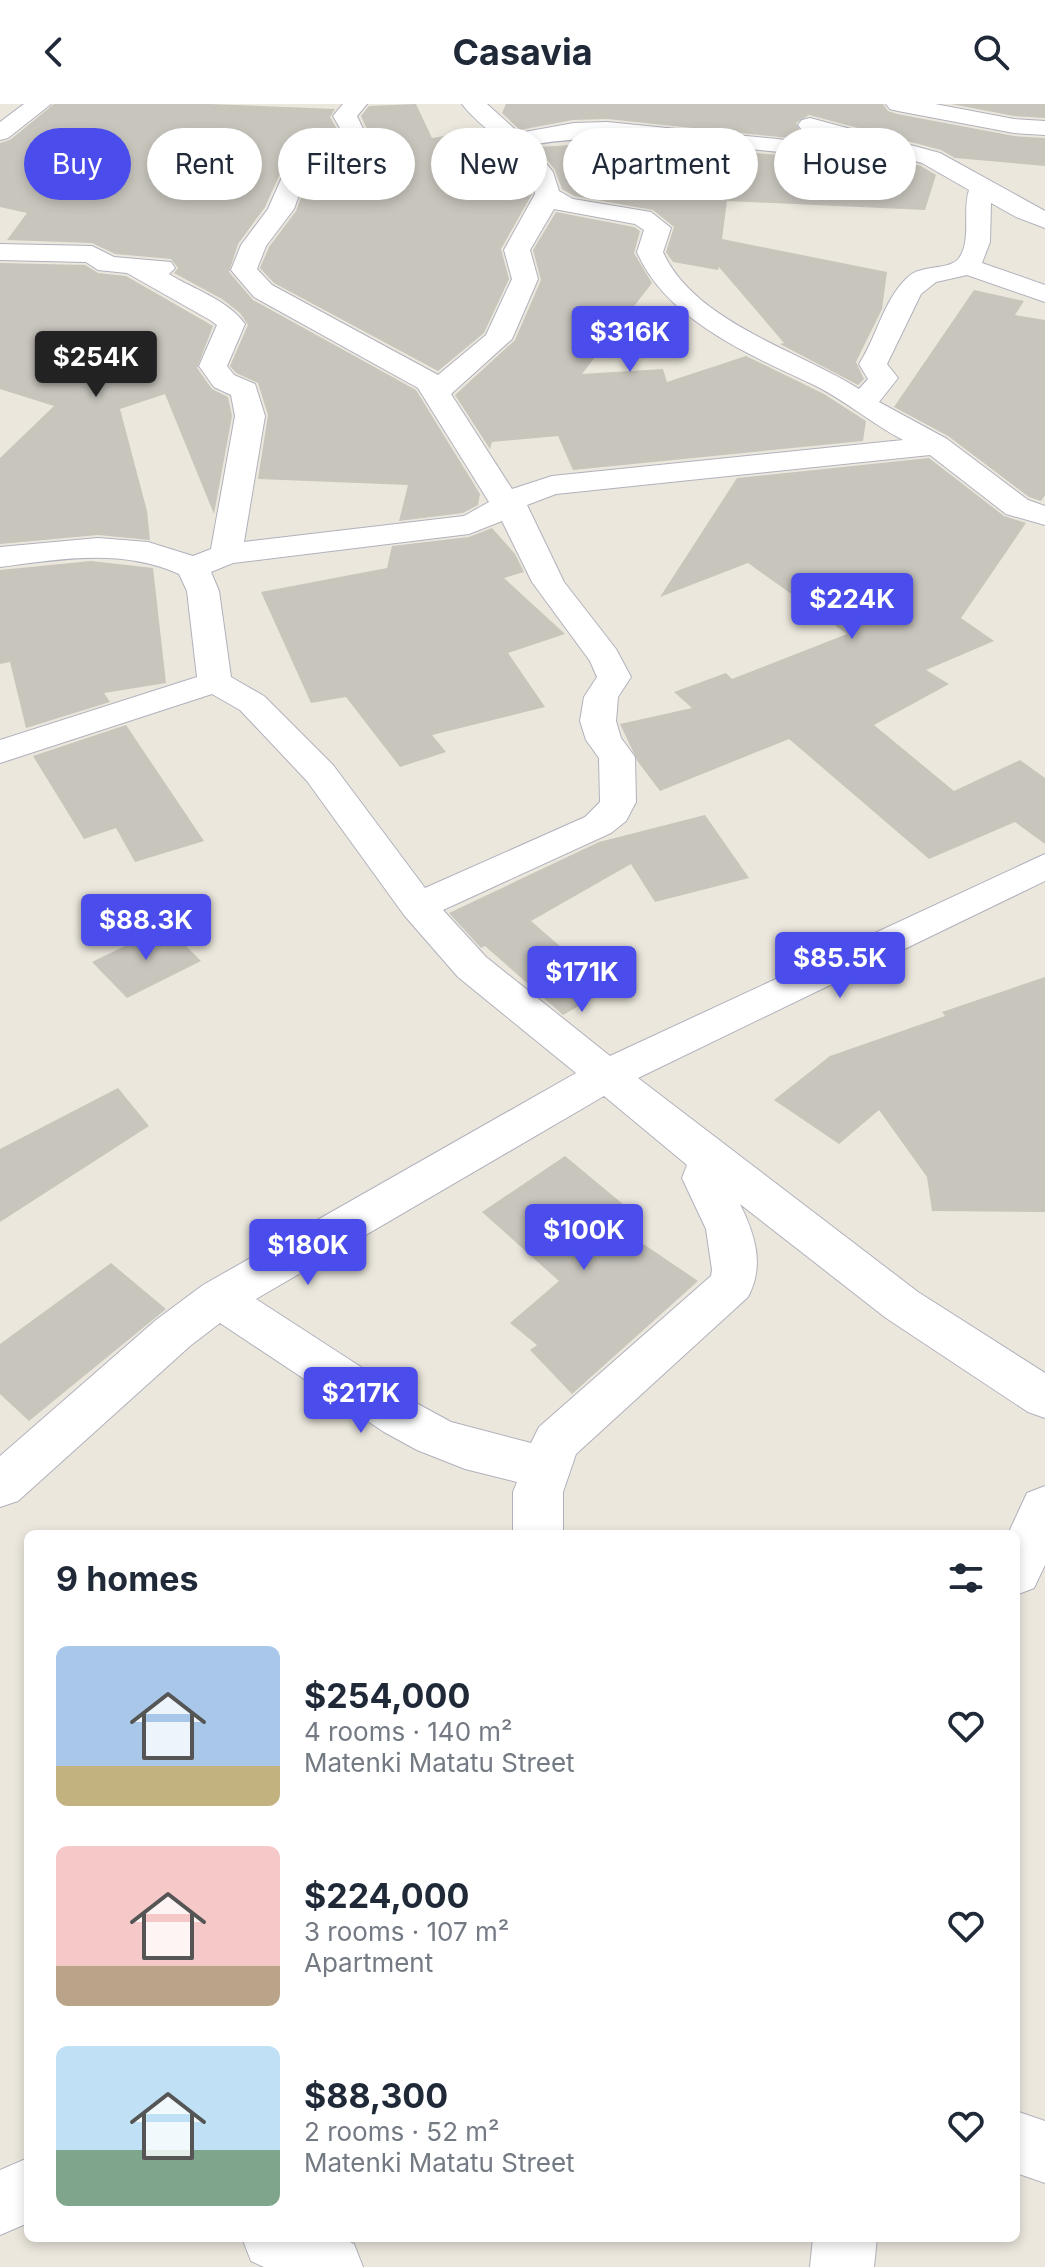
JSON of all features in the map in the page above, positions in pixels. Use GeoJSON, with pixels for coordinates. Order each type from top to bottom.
{"type":"FeatureCollection","features":[{"type":"Feature","properties":{"kind":"street"},"geometry":{"type":"LineString","coordinates":[[0,133],[39,104]]}},
{"type":"Feature","properties":{"kind":"street"},"geometry":{"type":"LineString","coordinates":[[355,104],[345,116],[353,132],[371,149],[367,158],[359,163],[304,167],[295,173],[280,211],[245,258],[244,270],[263,291],[417,375],[437,391],[508,502],[521,536],[537,563],[580,628],[611,666],[614,677],[601,697],[598,721],[604,740],[617,757],[618,802],[613,813],[598,825],[418,906]]}},
{"type":"Feature","properties":{"kind":"street"},"geometry":{"type":"LineString","coordinates":[[474,104],[499,128]]}},
{"type":"Feature","properties":{"kind":"street"},"geometry":{"type":"LineString","coordinates":[[575,128],[581,115],[604,104]]}},
{"type":"Feature","properties":{"kind":"street"},"geometry":{"type":"LineString","coordinates":[[898,104],[1014,126],[1045,128]]}},
{"type":"Feature","properties":{"kind":"street"},"geometry":{"type":"LineString","coordinates":[[810,125],[931,158],[1045,220]]}},
{"type":"Feature","properties":{"kind":"street"},"geometry":{"type":"LineString","coordinates":[[966,265],[978,240],[978,199],[982,188]]}},
{"type":"Feature","properties":{"kind":"street"},"geometry":{"type":"LineString","coordinates":[[547,194],[566,206],[642,217],[653,223],[658,228],[650,252],[656,266],[701,313],[776,359],[826,380],[936,445],[1017,507],[1045,516]]}},
{"type":"Feature","properties":{"kind":"street"},"geometry":{"type":"LineString","coordinates":[[437,391],[498,339],[525,279],[517,250],[544,200]]}},
{"type":"Feature","properties":{"kind":"street"},"geometry":{"type":"LineString","coordinates":[[0,252],[92,254],[107,264],[155,266],[263,291]]}},
{"type":"Feature","properties":{"kind":"street"},"geometry":{"type":"LineString","coordinates":[[862,404],[883,383],[884,378],[873,364],[913,285],[932,273],[966,265],[994,278],[1045,294]]}},
{"type":"Feature","properties":{"kind":"street"},"geometry":{"type":"LineString","coordinates":[[133,266],[166,280],[189,297],[213,307],[231,324],[213,366],[224,381],[245,390],[250,416],[203,591],[215,682]]}},
{"type":"Feature","properties":{"kind":"street"},"geometry":{"type":"LineString","coordinates":[[0,557],[97,548],[137,549],[209,561],[469,525],[490,518],[508,502],[552,485],[936,445]]}},
{"type":"Feature","properties":{"kind":"street"},"geometry":{"type":"LineString","coordinates":[[0,752],[215,682],[252,703],[320,773],[418,906],[472,967],[711,1160],[902,1305],[1045,1398]]}},
{"type":"Feature","properties":{"kind":"street"},"geometry":{"type":"LineString","coordinates":[[2,1483],[173,1333],[219,1298],[607,1075],[1045,866]]}},
{"type":"Feature","properties":{"kind":"street"},"geometry":{"type":"LineString","coordinates":[[538,1530],[538,1492],[556,1442],[732,1284],[737,1268],[732,1237],[704,1178],[711,1160]]}},
{"type":"Feature","properties":{"kind":"street"},"geometry":{"type":"LineString","coordinates":[[219,1298],[401,1418],[434,1436],[465,1448],[547,1468]]}},
{"type":"Feature","properties":{"kind":"street"},"geometry":{"type":"LineString","coordinates":[[1020,1563],[1045,1508]]}},
{"type":"Feature","properties":{"kind":"street"},"geometry":{"type":"LineString","coordinates":[[1020,2143],[1045,2152]]}},
{"type":"Feature","properties":{"kind":"street"},"geometry":{"type":"LineString","coordinates":[[0,2203],[24,2192]]}},
{"type":"Feature","properties":{"kind":"street"},"geometry":{"type":"LineString","coordinates":[[282,2242],[331,2267]]}},
{"type":"Feature","properties":{"kind":"street"},"geometry":{"type":"LineString","coordinates":[[842,2267],[845,2242]]}},
{"type":"Feature","properties":{"kind":"building"},"geometry":{"type":"Polygon","coordinates":[[[54,104],[209,104],[335,109],[330,117],[336,128],[278,128],[278,178],[265,207],[238,244],[229,272],[253,300],[416,390],[480,494],[478,505],[463,513],[399,521],[408,485],[258,479],[268,415],[258,383],[236,373],[230,366],[248,325],[240,313],[222,299],[174,273],[178,268],[171,259],[115,254],[92,243],[7,240],[27,213],[0,207],[0,143],[10,140],[24,129],[24,200],[131,200],[131,128],[25,128],[54,104]]]}},
{"type":"Feature","properties":{"kind":"building"},"geometry":{"type":"Polygon","coordinates":[[[416,104],[431,136],[431,200],[529,200],[501,249],[509,279],[484,333],[438,371],[274,283],[260,268],[269,247],[296,211],[300,200],[415,200],[415,128],[367,128],[361,116],[369,106],[416,104]]]}},
{"type":"Feature","properties":{"kind":"building"},"geometry":{"type":"Polygon","coordinates":[[[506,104],[883,104],[888,111],[897,114],[1014,136],[1045,138],[1045,166],[955,158],[941,150],[916,143],[916,128],[858,128],[809,115],[796,123],[798,128],[774,128],[774,136],[758,135],[758,128],[693,128],[607,119],[573,120],[518,128],[502,113],[506,104]]]}},
{"type":"Feature","properties":{"kind":"building"},"geometry":{"type":"Polygon","coordinates":[[[951,104],[1045,104],[1045,118],[1014,116],[951,104]]]}},
{"type":"Feature","properties":{"kind":"building"},"geometry":{"type":"Polygon","coordinates":[[[547,146],[563,146],[563,190],[547,160],[547,146]]]}},
{"type":"Feature","properties":{"kind":"building"},"geometry":{"type":"Polygon","coordinates":[[[758,153],[774,155],[774,200],[916,200],[916,165],[936,175],[925,210],[727,201],[722,239],[887,272],[882,309],[856,362],[864,379],[858,385],[780,344],[784,343],[719,267],[718,270],[673,262],[666,252],[674,227],[653,210],[597,200],[758,200],[758,153]]]}},
{"type":"Feature","properties":{"kind":"building"},"geometry":{"type":"Polygon","coordinates":[[[556,212],[634,227],[640,231],[634,253],[652,283],[582,374],[663,369],[667,382],[746,356],[824,394],[866,421],[863,441],[573,470],[558,436],[492,442],[490,449],[455,395],[515,340],[541,280],[533,250],[556,212]]]}},
{"type":"Feature","properties":{"kind":"building"},"geometry":{"type":"Polygon","coordinates":[[[0,263],[85,265],[98,273],[126,276],[213,326],[197,368],[212,389],[228,397],[232,416],[214,514],[165,394],[120,409],[147,511],[150,540],[98,535],[0,544],[0,458],[54,406],[0,389],[0,263]]]}},
{"type":"Feature","properties":{"kind":"building"},"geometry":{"type":"Polygon","coordinates":[[[974,290],[1024,301],[1015,315],[1045,320],[1045,495],[1041,501],[1029,497],[948,436],[894,407],[974,290]]]}},
{"type":"Feature","properties":{"kind":"building"},"geometry":{"type":"Polygon","coordinates":[[[929,458],[1004,516],[1026,523],[961,618],[994,641],[926,670],[949,684],[874,725],[954,791],[1020,760],[1045,778],[1045,844],[1015,822],[929,859],[789,739],[660,791],[638,762],[620,724],[692,708],[674,692],[726,673],[732,679],[847,634],[748,563],[660,597],[737,478],[929,458]]]}},
{"type":"Feature","properties":{"kind":"building"},"geometry":{"type":"Polygon","coordinates":[[[492,528],[515,554],[524,572],[504,578],[565,634],[508,653],[545,707],[432,735],[446,752],[400,767],[346,697],[311,703],[261,592],[387,568],[392,546],[469,537],[492,528]]]}},
{"type":"Feature","properties":{"kind":"building"},"geometry":{"type":"Polygon","coordinates":[[[91,561],[153,568],[166,683],[104,693],[110,702],[26,728],[10,662],[0,664],[0,570],[91,561]]]}},
{"type":"Feature","properties":{"kind":"building"},"geometry":{"type":"Polygon","coordinates":[[[126,725],[204,841],[135,862],[116,828],[84,839],[33,756],[126,725]]]}},
{"type":"Feature","properties":{"kind":"building"},"geometry":{"type":"Polygon","coordinates":[[[705,815],[749,878],[655,902],[631,864],[531,921],[609,989],[563,1015],[485,946],[481,948],[449,913],[599,842],[705,815]]]}},
{"type":"Feature","properties":{"kind":"building"},"geometry":{"type":"Polygon","coordinates":[[[166,926],[201,961],[127,998],[92,962],[166,926]]]}},
{"type":"Feature","properties":{"kind":"building"},"geometry":{"type":"Polygon","coordinates":[[[1045,977],[1045,1212],[932,1211],[927,1177],[879,1110],[839,1144],[774,1100],[830,1056],[945,1016],[942,1012],[1045,977]]]}},
{"type":"Feature","properties":{"kind":"building"},"geometry":{"type":"Polygon","coordinates":[[[118,1088],[149,1126],[0,1222],[0,1149],[118,1088]]]}},
{"type":"Feature","properties":{"kind":"building"},"geometry":{"type":"Polygon","coordinates":[[[565,1156],[624,1205],[605,1218],[698,1281],[572,1394],[530,1350],[537,1345],[510,1323],[559,1281],[482,1212],[565,1156]]]}},
{"type":"Feature","properties":{"kind":"building"},"geometry":{"type":"Polygon","coordinates":[[[111,1263],[166,1309],[29,1421],[0,1394],[0,1344],[111,1263]]]}}]}
